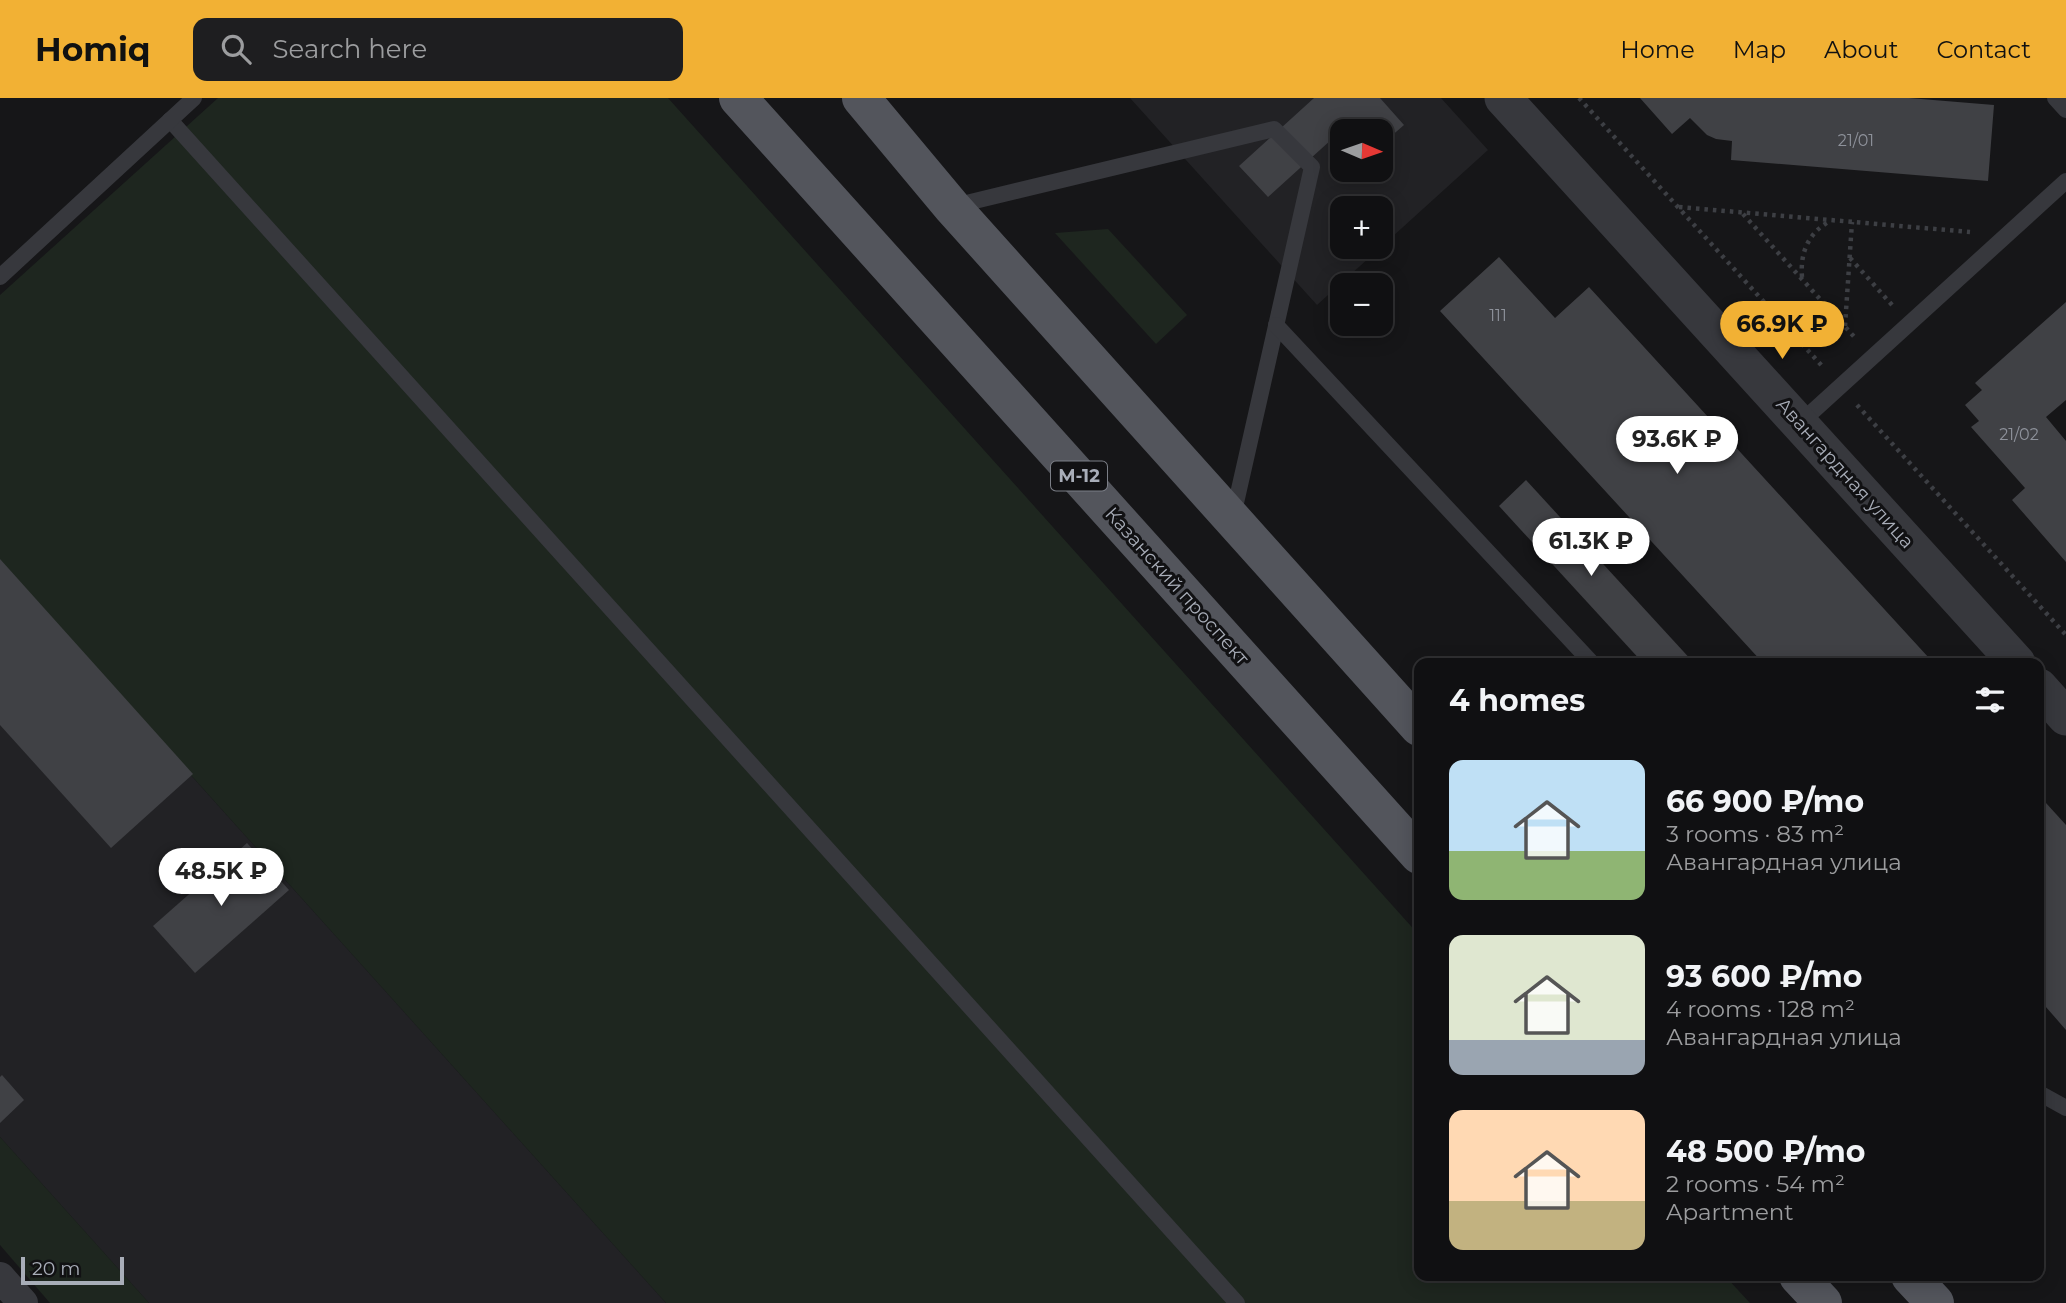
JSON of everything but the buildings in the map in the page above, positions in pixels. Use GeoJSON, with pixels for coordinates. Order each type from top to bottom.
{"type":"FeatureCollection","features":[{"type":"Feature","properties":{"kind":"main road","name":"Казанский проспект"},"geometry":{"type":"LineString","coordinates":[[738,98],[1414,849]]}},
{"type":"Feature","properties":{"kind":"main road"},"geometry":{"type":"LineString","coordinates":[[861,98],[952,207],[1414,721]]}},
{"type":"Feature","properties":{"kind":"main road"},"geometry":{"type":"LineString","coordinates":[[1803,1281],[1823,1303]]}},
{"type":"Feature","properties":{"kind":"main road"},"geometry":{"type":"LineString","coordinates":[[1915,1281],[1935,1303]]}},
{"type":"Feature","properties":{"kind":"street","name":"Авангардная улица"},"geometry":{"type":"LineString","coordinates":[[1503,98],[2012,658]]}},
{"type":"Feature","properties":{"kind":"street"},"geometry":{"type":"LineString","coordinates":[[2044,693],[2066,718]]}},
{"type":"Feature","properties":{"kind":"street"},"geometry":{"type":"LineString","coordinates":[[0,1277],[23,1303]]}},
{"type":"Feature","properties":{"kind":"lane"},"geometry":{"type":"LineString","coordinates":[[0,277],[194,98]]}},
{"type":"Feature","properties":{"kind":"lane"},"geometry":{"type":"LineString","coordinates":[[2055,98],[2066,110]]}},
{"type":"Feature","properties":{"kind":"lane"},"geometry":{"type":"LineString","coordinates":[[170,120],[1237,1303]]}},
{"type":"Feature","properties":{"kind":"lane"},"geometry":{"type":"LineString","coordinates":[[952,207],[1274,129],[1312,167],[1233,518]]}},
{"type":"Feature","properties":{"kind":"lane"},"geometry":{"type":"LineString","coordinates":[[1800,423],[2066,181]]}},
{"type":"Feature","properties":{"kind":"lane"},"geometry":{"type":"LineString","coordinates":[[1276,326],[1587,658]]}},
{"type":"Feature","properties":{"kind":"lane"},"geometry":{"type":"LineString","coordinates":[[2044,1096],[2066,1108]]}},
{"type":"Feature","properties":{"kind":"path"},"geometry":{"type":"LineString","coordinates":[[1678,207],[2006,236]]}},
{"type":"Feature","properties":{"kind":"path"},"geometry":{"type":"LineString","coordinates":[[1742,213],[1872,357]]}},
{"type":"Feature","properties":{"kind":"path"},"geometry":{"type":"LineString","coordinates":[[1802,279],[1801,263],[1808,241],[1813,233],[1831,220]]}},
{"type":"Feature","properties":{"kind":"path"},"geometry":{"type":"LineString","coordinates":[[1845,327],[1852,222]]}},
{"type":"Feature","properties":{"kind":"path"},"geometry":{"type":"LineString","coordinates":[[1850,258],[1909,323]]}},
{"type":"Feature","properties":{"kind":"shaded area"},"geometry":{"type":"Polygon","coordinates":[[[218,98],[668,98],[1414,929],[1414,1281],[1730,1281],[1750,1303],[666,1303],[0,563],[0,295],[218,98]]]}},
{"type":"Feature","properties":{"kind":"shaded area"},"geometry":{"type":"Polygon","coordinates":[[[1130,98],[1441,98],[1488,150],[1393,236],[1393,196],[1330,196],[1330,259],[1368,259],[1352,273],[1330,273],[1330,293],[1317,305],[1130,98]]]}},
{"type":"Feature","properties":{"kind":"shaded area"},"geometry":{"type":"Polygon","coordinates":[[[1108,229],[1187,315],[1156,344],[1055,233],[1108,229]]]}},
{"type":"Feature","properties":{"kind":"shaded area"},"geometry":{"type":"Polygon","coordinates":[[[0,563],[666,1303],[149,1303],[0,1137],[0,563]]]}},
{"type":"Feature","properties":{"kind":"shaded area"},"geometry":{"type":"Polygon","coordinates":[[[0,1137],[149,1303],[50,1303],[0,1245],[0,1137]]]}}]}
